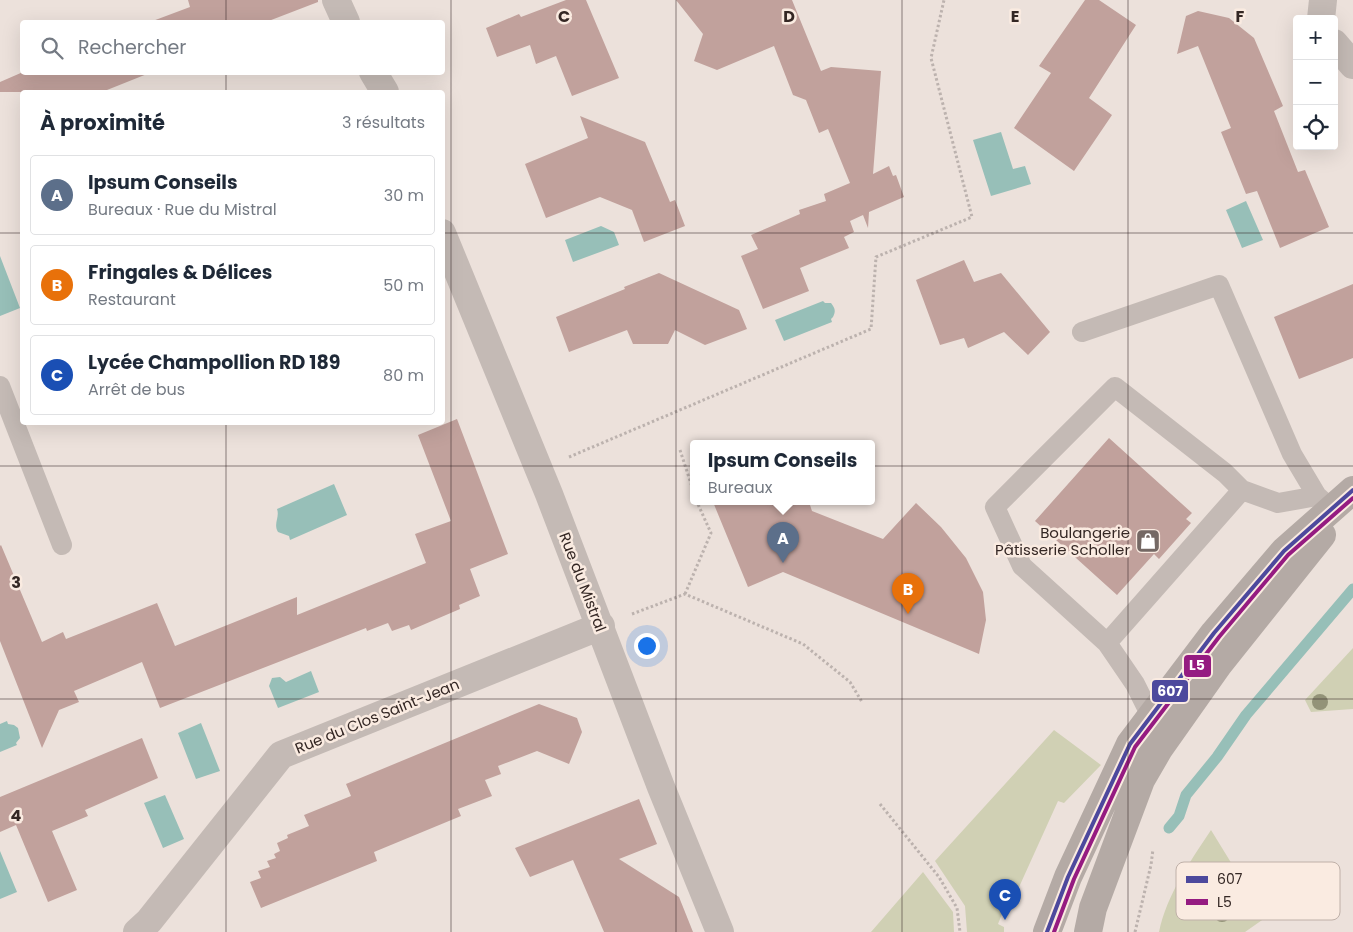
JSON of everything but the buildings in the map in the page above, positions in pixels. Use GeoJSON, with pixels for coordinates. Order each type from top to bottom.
{"type":"FeatureCollection","features":[{"type":"Feature","properties":{"kind":"main road"},"geometry":{"type":"LineString","coordinates":[[1046,932],[1068,877],[1130,744],[1214,633],[1284,551],[1334,500],[1353,490]]}},
{"type":"Feature","properties":{"kind":"main road"},"geometry":{"type":"LineString","coordinates":[[1088,932],[1093,908],[1124,821],[1141,780],[1159,749],[1334,500]]}},
{"type":"Feature","properties":{"kind":"street"},"geometry":{"type":"LineString","coordinates":[[336,0],[345,20]]}},
{"type":"Feature","properties":{"kind":"street"},"geometry":{"type":"LineString","coordinates":[[1321,15],[1323,0]]}},
{"type":"Feature","properties":{"kind":"street"},"geometry":{"type":"LineString","coordinates":[[1338,48],[1353,65]]}},
{"type":"Feature","properties":{"kind":"street"},"geometry":{"type":"LineString","coordinates":[[375,75],[384,90]]}},
{"type":"Feature","properties":{"kind":"street","name":"Rue du Mistral"},"geometry":{"type":"LineString","coordinates":[[445,240],[539,470],[720,932]]}},
{"type":"Feature","properties":{"kind":"street","name":"Rue du Clos Saint-Jean"},"geometry":{"type":"LineString","coordinates":[[137,932],[149,921],[281,755],[600,626]]}},
{"type":"Feature","properties":{"kind":"lane"},"geometry":{"type":"LineString","coordinates":[[1082,332],[1219,285],[1292,454],[1334,500]]}},
{"type":"Feature","properties":{"kind":"lane"},"geometry":{"type":"LineString","coordinates":[[0,386],[62,545]]}},
{"type":"Feature","properties":{"kind":"lane"},"geometry":{"type":"LineString","coordinates":[[1151,716],[1135,684],[1107,643],[1022,566],[995,507],[1116,387],[1225,473],[1242,490],[1278,503],[1334,500]]}},
{"type":"Feature","properties":{"kind":"lane"},"geometry":{"type":"LineString","coordinates":[[1107,643],[1242,490]]}},
{"type":"Feature","properties":{"kind":"path"},"geometry":{"type":"LineString","coordinates":[[539,470],[871,329],[876,257],[972,217],[931,58],[944,0]]}},
{"type":"Feature","properties":{"kind":"path"},"geometry":{"type":"LineString","coordinates":[[680,450],[690,481]]}},
{"type":"Feature","properties":{"kind":"path"},"geometry":{"type":"LineString","coordinates":[[685,594],[711,533],[698,505]]}},
{"type":"Feature","properties":{"kind":"path"},"geometry":{"type":"LineString","coordinates":[[600,626],[685,594],[803,644],[850,682],[862,702]]}},
{"type":"Feature","properties":{"kind":"path"},"geometry":{"type":"LineString","coordinates":[[880,804],[938,877],[957,908],[960,932]]}},
{"type":"Feature","properties":{"kind":"path"},"geometry":{"type":"LineString","coordinates":[[1135,932],[1151,865],[1154,841]]}},
{"type":"Feature","properties":{"kind":"green space"},"geometry":{"type":"Polygon","coordinates":[[[1353,648],[1353,709],[1311,712],[1305,700],[1353,648]]]}},
{"type":"Feature","properties":{"kind":"green space"},"geometry":{"type":"Polygon","coordinates":[[[1054,730],[1101,765],[1064,803],[1058,801],[1015,896],[1008,899],[998,924],[1004,927],[1004,932],[967,932],[965,906],[935,861],[1054,730]]]}},
{"type":"Feature","properties":{"kind":"green space"},"geometry":{"type":"Polygon","coordinates":[[[1211,830],[1231,862],[1190,862],[1211,830]]]}},
{"type":"Feature","properties":{"kind":"green space"},"geometry":{"type":"Polygon","coordinates":[[[923,872],[953,912],[954,932],[871,932],[923,872]]]}},
{"type":"Feature","properties":{"kind":"green space"},"geometry":{"type":"Polygon","coordinates":[[[1176,886],[1176,920],[1262,920],[1245,932],[1159,932],[1176,886]]]}},
{"type":"Feature","properties":{"kind":"water"},"geometry":{"type":"Polygon","coordinates":[[[1001,132],[1013,169],[1025,166],[1031,184],[991,196],[973,140],[1001,132]]]}},
{"type":"Feature","properties":{"kind":"water"},"geometry":{"type":"Polygon","coordinates":[[[1246,201],[1263,240],[1242,248],[1226,210],[1246,201]]]}},
{"type":"Feature","properties":{"kind":"water"},"geometry":{"type":"Polygon","coordinates":[[[601,226],[614,232],[619,245],[573,262],[565,240],[601,226]]]}},
{"type":"Feature","properties":{"kind":"water"},"geometry":{"type":"Polygon","coordinates":[[[0,256],[20,308],[0,316],[0,256]]]}},
{"type":"Feature","properties":{"kind":"water"},"geometry":{"type":"Polygon","coordinates":[[[823,301],[831,303],[834,308],[835,313],[831,319],[832,322],[784,341],[775,320],[823,301]]]}},
{"type":"Feature","properties":{"kind":"water"},"geometry":{"type":"Polygon","coordinates":[[[334,484],[347,515],[290,540],[289,536],[278,532],[276,526],[277,509],[334,484]]]}},
{"type":"Feature","properties":{"kind":"water"},"geometry":{"type":"Polygon","coordinates":[[[311,671],[319,692],[278,708],[269,686],[272,678],[280,677],[286,682],[311,671]]]}},
{"type":"Feature","properties":{"kind":"water"},"geometry":{"type":"Polygon","coordinates":[[[7,721],[8,724],[18,728],[20,738],[16,743],[17,745],[0,752],[0,724],[7,721]]]}},
{"type":"Feature","properties":{"kind":"water"},"geometry":{"type":"Polygon","coordinates":[[[201,723],[220,771],[196,779],[178,733],[201,723]]]}},
{"type":"Feature","properties":{"kind":"water"},"geometry":{"type":"Polygon","coordinates":[[[165,795],[184,839],[163,848],[144,803],[165,795]]]}},
{"type":"Feature","properties":{"kind":"water"},"geometry":{"type":"Polygon","coordinates":[[[0,851],[17,892],[0,899],[0,851]]]}},
{"type":"Feature","properties":{"kind":"waterway"},"geometry":{"type":"LineString","coordinates":[[1169,828],[1179,816],[1186,795],[1217,757],[1246,715],[1353,589]]}},
{"type":"Feature","properties":{"kind":"transit line","name":"607"},"geometry":{"type":"LineString","coordinates":[[1047,932],[1068,877],[1130,744],[1214,633],[1284,551],[1353,490]]}},
{"type":"Feature","properties":{"kind":"transit line","name":"L5"},"geometry":{"type":"LineString","coordinates":[[1054,932],[1074,879],[1135,747],[1219,637],[1288,555],[1353,498]]}},
{"type":"Feature","properties":{"kind":"place","name":"Boulangerie Pâtisserie Scholler"},"geometry":{"type":"Point","coordinates":[1148,541]}},
{"type":"Feature","properties":{"kind":"place","name":"Ipsum Conseils"},"geometry":{"type":"Point","coordinates":[783,563]}},
{"type":"Feature","properties":{"kind":"place","name":"Fringales & Délices"},"geometry":{"type":"Point","coordinates":[908,614]}},
{"type":"Feature","properties":{"kind":"place","name":"Lycée Champollion RD 189"},"geometry":{"type":"Point","coordinates":[1005,920]}}]}
